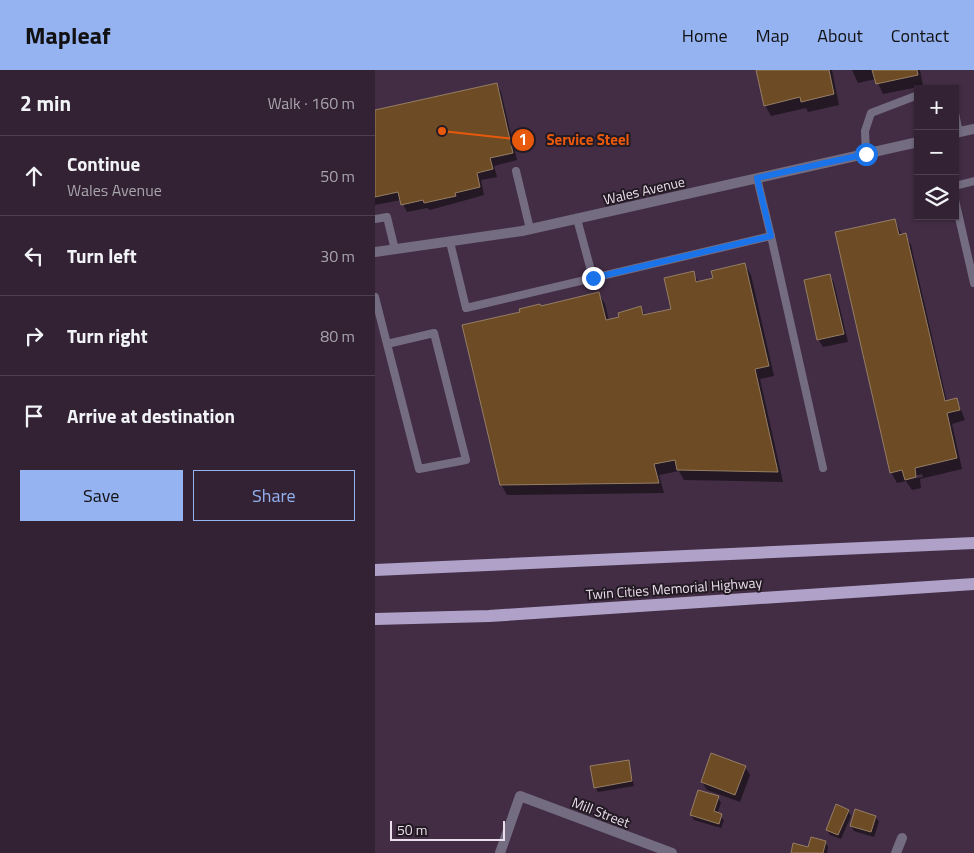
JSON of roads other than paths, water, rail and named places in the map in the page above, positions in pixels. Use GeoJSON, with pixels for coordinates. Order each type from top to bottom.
{"type":"FeatureCollection","features":[{"type":"Feature","properties":{"kind":"main road"},"geometry":{"type":"LineString","coordinates":[[375,570],[974,543]]}},
{"type":"Feature","properties":{"kind":"main road","name":"Twin Cities Memorial Highway"},"geometry":{"type":"LineString","coordinates":[[375,619],[489,616],[974,584]]}},
{"type":"Feature","properties":{"kind":"street"},"geometry":{"type":"LineString","coordinates":[[959,133],[974,129]]}},
{"type":"Feature","properties":{"kind":"street","name":"Wales Avenue"},"geometry":{"type":"LineString","coordinates":[[375,252],[530,230],[914,143]]}},
{"type":"Feature","properties":{"kind":"street","name":"Mill Street"},"geometry":{"type":"LineString","coordinates":[[500,853],[520,796],[672,853]]}},
{"type":"Feature","properties":{"kind":"street"},"geometry":{"type":"LineString","coordinates":[[897,853],[902,838]]}},
{"type":"Feature","properties":{"kind":"lane"},"geometry":{"type":"LineString","coordinates":[[866,154],[865,131],[871,113],[914,97]]}},
{"type":"Feature","properties":{"kind":"lane"},"geometry":{"type":"LineString","coordinates":[[516,171],[530,230]]}},
{"type":"Feature","properties":{"kind":"lane"},"geometry":{"type":"LineString","coordinates":[[757,178],[823,468]]}},
{"type":"Feature","properties":{"kind":"lane"},"geometry":{"type":"LineString","coordinates":[[959,185],[974,182]]}},
{"type":"Feature","properties":{"kind":"lane"},"geometry":{"type":"LineString","coordinates":[[375,220],[387,217],[395,250]]}},
{"type":"Feature","properties":{"kind":"lane"},"geometry":{"type":"LineString","coordinates":[[959,217],[974,283]]}},
{"type":"Feature","properties":{"kind":"lane"},"geometry":{"type":"LineString","coordinates":[[577,219],[593,278]]}},
{"type":"Feature","properties":{"kind":"lane"},"geometry":{"type":"LineString","coordinates":[[450,242],[465,308],[771,236]]}},
{"type":"Feature","properties":{"kind":"lane"},"geometry":{"type":"LineString","coordinates":[[375,297],[387,344],[419,469],[466,460],[434,333],[387,344]]}},
{"type":"Feature","properties":{"kind":"place","name":"Service Steel"},"geometry":{"type":"Point","coordinates":[442,131]}}]}
